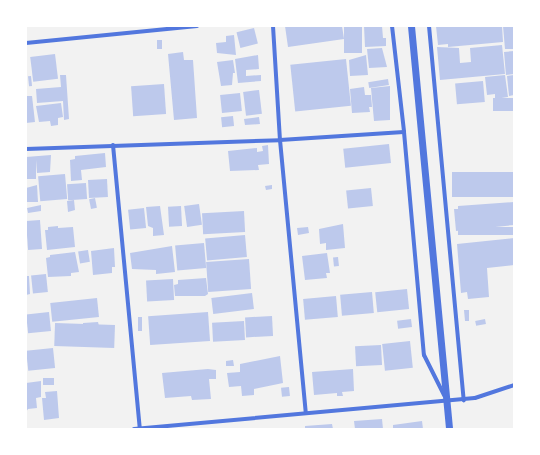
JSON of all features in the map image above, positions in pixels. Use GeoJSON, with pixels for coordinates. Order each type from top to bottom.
{"type":"FeatureCollection","features":[{"type":"Feature","properties":{"kind":"street"},"geometry":{"type":"LineString","coordinates":[[26,43],[197,26]]}},
{"type":"Feature","properties":{"kind":"street"},"geometry":{"type":"LineString","coordinates":[[272,26],[280,140],[306,413]]}},
{"type":"Feature","properties":{"kind":"street"},"geometry":{"type":"LineString","coordinates":[[392,26],[404,132],[424,355],[446,400]]}},
{"type":"Feature","properties":{"kind":"street"},"geometry":{"type":"LineString","coordinates":[[411,26],[449,429]]}},
{"type":"Feature","properties":{"kind":"street"},"geometry":{"type":"LineString","coordinates":[[429,26],[464,400]]}},
{"type":"Feature","properties":{"kind":"street"},"geometry":{"type":"LineString","coordinates":[[26,149],[280,140],[404,132]]}},
{"type":"Feature","properties":{"kind":"street"},"geometry":{"type":"LineString","coordinates":[[113,145],[140,428]]}},
{"type":"Feature","properties":{"kind":"street"},"geometry":{"type":"LineString","coordinates":[[134,429],[446,400],[464,400],[475,398],[514,385]]}},
{"type":"Feature","properties":{"kind":"building"},"geometry":{"type":"Polygon","coordinates":[[[285,26],[342,26],[344,39],[288,47],[285,26]]]}},
{"type":"Feature","properties":{"kind":"building"},"geometry":{"type":"Polygon","coordinates":[[[344,26],[362,26],[362,53],[344,53],[344,26]]]}},
{"type":"Feature","properties":{"kind":"building"},"geometry":{"type":"Polygon","coordinates":[[[364,26],[382,26],[383,38],[386,38],[386,46],[365,47],[364,26]]]}},
{"type":"Feature","properties":{"kind":"building"},"geometry":{"type":"Polygon","coordinates":[[[436,26],[502,26],[503,42],[448,47],[448,44],[438,45],[436,26]]]}},
{"type":"Feature","properties":{"kind":"building"},"geometry":{"type":"Polygon","coordinates":[[[503,26],[514,26],[514,49],[505,49],[503,26]]]}},
{"type":"Feature","properties":{"kind":"building"},"geometry":{"type":"Polygon","coordinates":[[[254,28],[258,44],[240,48],[237,32],[254,28]]]}},
{"type":"Feature","properties":{"kind":"building"},"geometry":{"type":"Polygon","coordinates":[[[234,35],[236,55],[217,53],[216,43],[226,42],[226,36],[234,35]]]}},
{"type":"Feature","properties":{"kind":"building"},"geometry":{"type":"Polygon","coordinates":[[[157,40],[162,40],[162,49],[157,49],[157,40]]]}},
{"type":"Feature","properties":{"kind":"building"},"geometry":{"type":"Polygon","coordinates":[[[502,45],[505,74],[440,80],[437,47],[459,48],[460,63],[471,62],[470,48],[502,45]]]}},
{"type":"Feature","properties":{"kind":"building"},"geometry":{"type":"Polygon","coordinates":[[[382,48],[387,67],[369,68],[367,49],[382,48]]]}},
{"type":"Feature","properties":{"kind":"building"},"geometry":{"type":"Polygon","coordinates":[[[514,51],[514,74],[506,75],[504,52],[514,51]]]}},
{"type":"Feature","properties":{"kind":"building"},"geometry":{"type":"Polygon","coordinates":[[[183,52],[184,60],[193,60],[197,118],[174,120],[168,54],[183,52]]]}},
{"type":"Feature","properties":{"kind":"building"},"geometry":{"type":"Polygon","coordinates":[[[55,54],[58,79],[33,82],[30,57],[55,54]]]}},
{"type":"Feature","properties":{"kind":"building"},"geometry":{"type":"Polygon","coordinates":[[[258,55],[259,69],[246,70],[246,76],[261,75],[261,81],[238,83],[235,59],[258,55]]]}},
{"type":"Feature","properties":{"kind":"building"},"geometry":{"type":"Polygon","coordinates":[[[366,55],[368,75],[350,76],[349,60],[366,55]]]}},
{"type":"Feature","properties":{"kind":"building"},"geometry":{"type":"Polygon","coordinates":[[[346,59],[351,106],[295,112],[290,65],[346,59]]]}},
{"type":"Feature","properties":{"kind":"building"},"geometry":{"type":"Polygon","coordinates":[[[233,60],[235,73],[233,73],[232,85],[221,86],[217,62],[233,60]]]}},
{"type":"Feature","properties":{"kind":"building"},"geometry":{"type":"Polygon","coordinates":[[[60,75],[66,75],[69,119],[64,120],[63,101],[37,103],[36,89],[61,87],[60,75]]]}},
{"type":"Feature","properties":{"kind":"building"},"geometry":{"type":"Polygon","coordinates":[[[505,75],[508,97],[495,99],[495,94],[487,95],[485,77],[505,75]]]}},
{"type":"Feature","properties":{"kind":"building"},"geometry":{"type":"Polygon","coordinates":[[[514,75],[514,95],[509,96],[507,76],[514,75]]]}},
{"type":"Feature","properties":{"kind":"building"},"geometry":{"type":"Polygon","coordinates":[[[28,76],[31,76],[32,86],[29,86],[28,76]]]}},
{"type":"Feature","properties":{"kind":"building"},"geometry":{"type":"Polygon","coordinates":[[[388,79],[389,85],[369,88],[368,82],[388,79]]]}},
{"type":"Feature","properties":{"kind":"building"},"geometry":{"type":"Polygon","coordinates":[[[483,81],[485,102],[457,104],[455,83],[483,81]]]}},
{"type":"Feature","properties":{"kind":"building"},"geometry":{"type":"Polygon","coordinates":[[[164,84],[166,114],[133,116],[131,86],[164,84]]]}},
{"type":"Feature","properties":{"kind":"building"},"geometry":{"type":"Polygon","coordinates":[[[390,86],[390,120],[374,121],[371,88],[390,86]]]}},
{"type":"Feature","properties":{"kind":"building"},"geometry":{"type":"Polygon","coordinates":[[[364,87],[365,95],[371,95],[372,107],[369,107],[370,112],[352,113],[350,89],[364,87]]]}},
{"type":"Feature","properties":{"kind":"building"},"geometry":{"type":"Polygon","coordinates":[[[259,90],[262,114],[246,116],[243,92],[259,90]]]}},
{"type":"Feature","properties":{"kind":"building"},"geometry":{"type":"Polygon","coordinates":[[[240,93],[242,111],[222,113],[220,95],[240,93]]]}},
{"type":"Feature","properties":{"kind":"building"},"geometry":{"type":"Polygon","coordinates":[[[26,96],[32,96],[35,122],[26,123],[26,96]]]}},
{"type":"Feature","properties":{"kind":"building"},"geometry":{"type":"Polygon","coordinates":[[[493,98],[514,98],[514,111],[493,111],[493,98]]]}},
{"type":"Feature","properties":{"kind":"building"},"geometry":{"type":"Polygon","coordinates":[[[61,103],[63,117],[58,118],[58,125],[51,126],[50,121],[39,122],[36,106],[61,103]]]}},
{"type":"Feature","properties":{"kind":"building"},"geometry":{"type":"Polygon","coordinates":[[[233,116],[234,126],[222,127],[221,117],[233,116]]]}},
{"type":"Feature","properties":{"kind":"building"},"geometry":{"type":"Polygon","coordinates":[[[259,117],[260,124],[245,125],[244,119],[259,117]]]}},
{"type":"Feature","properties":{"kind":"building"},"geometry":{"type":"Polygon","coordinates":[[[389,144],[391,163],[345,168],[343,149],[389,144]]]}},
{"type":"Feature","properties":{"kind":"building"},"geometry":{"type":"Polygon","coordinates":[[[268,145],[269,164],[258,165],[259,170],[230,171],[228,151],[257,148],[257,152],[263,151],[262,146],[268,145]]]}},
{"type":"Feature","properties":{"kind":"building"},"geometry":{"type":"Polygon","coordinates":[[[105,153],[106,167],[81,170],[82,180],[71,181],[70,160],[75,159],[75,156],[105,153]]]}},
{"type":"Feature","properties":{"kind":"building"},"geometry":{"type":"Polygon","coordinates":[[[51,155],[50,172],[37,173],[36,160],[36,179],[26,179],[26,157],[51,155]]]}},
{"type":"Feature","properties":{"kind":"building"},"geometry":{"type":"Polygon","coordinates":[[[452,172],[514,172],[514,197],[452,197],[452,172]]]}},
{"type":"Feature","properties":{"kind":"building"},"geometry":{"type":"Polygon","coordinates":[[[65,174],[67,199],[40,201],[38,176],[65,174]]]}},
{"type":"Feature","properties":{"kind":"building"},"geometry":{"type":"Polygon","coordinates":[[[107,179],[108,197],[89,198],[88,180],[107,179]]]}},
{"type":"Feature","properties":{"kind":"building"},"geometry":{"type":"Polygon","coordinates":[[[86,183],[87,199],[68,200],[67,184],[86,183]]]}},
{"type":"Feature","properties":{"kind":"building"},"geometry":{"type":"Polygon","coordinates":[[[37,185],[38,202],[26,202],[26,188],[37,185]]]}},
{"type":"Feature","properties":{"kind":"building"},"geometry":{"type":"Polygon","coordinates":[[[272,185],[272,189],[266,190],[265,186],[272,185]]]}},
{"type":"Feature","properties":{"kind":"building"},"geometry":{"type":"Polygon","coordinates":[[[371,188],[373,206],[348,209],[346,191],[371,188]]]}},
{"type":"Feature","properties":{"kind":"building"},"geometry":{"type":"Polygon","coordinates":[[[95,198],[97,208],[91,209],[89,199],[95,198]]]}},
{"type":"Feature","properties":{"kind":"building"},"geometry":{"type":"Polygon","coordinates":[[[74,200],[75,210],[68,212],[67,201],[74,200]]]}},
{"type":"Feature","properties":{"kind":"building"},"geometry":{"type":"Polygon","coordinates":[[[514,202],[514,225],[456,231],[454,209],[458,209],[458,206],[514,202]]]}},
{"type":"Feature","properties":{"kind":"building"},"geometry":{"type":"Polygon","coordinates":[[[199,204],[202,225],[187,227],[184,206],[199,204]]]}},
{"type":"Feature","properties":{"kind":"building"},"geometry":{"type":"Polygon","coordinates":[[[41,205],[41,211],[28,213],[27,208],[41,205]]]}},
{"type":"Feature","properties":{"kind":"building"},"geometry":{"type":"Polygon","coordinates":[[[160,206],[164,235],[153,236],[153,228],[148,226],[146,207],[160,206]]]}},
{"type":"Feature","properties":{"kind":"building"},"geometry":{"type":"Polygon","coordinates":[[[181,206],[182,226],[169,227],[168,207],[181,206]]]}},
{"type":"Feature","properties":{"kind":"building"},"geometry":{"type":"Polygon","coordinates":[[[144,208],[146,228],[130,230],[128,210],[144,208]]]}},
{"type":"Feature","properties":{"kind":"building"},"geometry":{"type":"Polygon","coordinates":[[[244,211],[245,232],[203,234],[202,213],[244,211]]]}},
{"type":"Feature","properties":{"kind":"building"},"geometry":{"type":"Polygon","coordinates":[[[40,220],[42,249],[28,250],[26,221],[40,220]]]}},
{"type":"Feature","properties":{"kind":"building"},"geometry":{"type":"Polygon","coordinates":[[[343,224],[345,248],[326,250],[326,243],[320,244],[319,229],[343,224]]]}},
{"type":"Feature","properties":{"kind":"building"},"geometry":{"type":"Polygon","coordinates":[[[58,226],[58,228],[73,227],[75,247],[47,250],[45,230],[48,230],[48,227],[58,226]]]}},
{"type":"Feature","properties":{"kind":"building"},"geometry":{"type":"Polygon","coordinates":[[[308,227],[309,233],[298,235],[297,228],[308,227]]]}},
{"type":"Feature","properties":{"kind":"building"},"geometry":{"type":"Polygon","coordinates":[[[458,227],[514,227],[514,235],[458,235],[458,227]]]}},
{"type":"Feature","properties":{"kind":"building"},"geometry":{"type":"Polygon","coordinates":[[[245,235],[247,257],[207,260],[205,238],[245,235]]]}},
{"type":"Feature","properties":{"kind":"building"},"geometry":{"type":"Polygon","coordinates":[[[514,238],[514,265],[487,268],[489,297],[468,299],[467,292],[461,293],[457,244],[514,238]]]}},
{"type":"Feature","properties":{"kind":"building"},"geometry":{"type":"Polygon","coordinates":[[[204,243],[206,268],[177,270],[175,246],[204,243]]]}},
{"type":"Feature","properties":{"kind":"building"},"geometry":{"type":"Polygon","coordinates":[[[172,246],[175,272],[156,274],[156,270],[132,269],[130,253],[172,246]]]}},
{"type":"Feature","properties":{"kind":"building"},"geometry":{"type":"Polygon","coordinates":[[[114,248],[115,267],[112,267],[112,273],[93,275],[91,251],[114,248]]]}},
{"type":"Feature","properties":{"kind":"building"},"geometry":{"type":"Polygon","coordinates":[[[88,250],[90,262],[80,263],[78,252],[88,250]]]}},
{"type":"Feature","properties":{"kind":"building"},"geometry":{"type":"Polygon","coordinates":[[[75,252],[79,272],[71,273],[71,276],[48,277],[46,258],[50,257],[50,255],[75,252]]]}},
{"type":"Feature","properties":{"kind":"building"},"geometry":{"type":"Polygon","coordinates":[[[327,253],[330,273],[326,273],[327,278],[305,280],[302,256],[327,253]]]}},
{"type":"Feature","properties":{"kind":"building"},"geometry":{"type":"Polygon","coordinates":[[[338,257],[339,266],[334,266],[333,258],[338,257]]]}},
{"type":"Feature","properties":{"kind":"building"},"geometry":{"type":"Polygon","coordinates":[[[249,259],[251,289],[208,292],[206,262],[249,259]]]}},
{"type":"Feature","properties":{"kind":"building"},"geometry":{"type":"Polygon","coordinates":[[[46,274],[48,292],[33,293],[31,276],[46,274]]]}},
{"type":"Feature","properties":{"kind":"building"},"geometry":{"type":"Polygon","coordinates":[[[26,276],[29,276],[30,294],[26,295],[26,276]]]}},
{"type":"Feature","properties":{"kind":"building"},"geometry":{"type":"Polygon","coordinates":[[[206,278],[208,294],[205,296],[175,296],[174,285],[178,284],[178,280],[206,278]]]}},
{"type":"Feature","properties":{"kind":"building"},"geometry":{"type":"Polygon","coordinates":[[[173,279],[174,300],[147,301],[146,280],[173,279]]]}},
{"type":"Feature","properties":{"kind":"building"},"geometry":{"type":"Polygon","coordinates":[[[407,289],[409,309],[377,312],[375,292],[407,289]]]}},
{"type":"Feature","properties":{"kind":"building"},"geometry":{"type":"Polygon","coordinates":[[[372,292],[374,313],[342,316],[340,295],[372,292]]]}},
{"type":"Feature","properties":{"kind":"building"},"geometry":{"type":"Polygon","coordinates":[[[252,293],[254,309],[213,314],[211,298],[252,293]]]}},
{"type":"Feature","properties":{"kind":"building"},"geometry":{"type":"Polygon","coordinates":[[[336,296],[338,317],[305,320],[303,299],[336,296]]]}},
{"type":"Feature","properties":{"kind":"building"},"geometry":{"type":"Polygon","coordinates":[[[97,298],[99,317],[52,322],[50,303],[97,298]]]}},
{"type":"Feature","properties":{"kind":"building"},"geometry":{"type":"Polygon","coordinates":[[[464,310],[469,310],[469,321],[465,321],[464,310]]]}},
{"type":"Feature","properties":{"kind":"building"},"geometry":{"type":"Polygon","coordinates":[[[49,312],[51,331],[28,333],[26,314],[49,312]]]}},
{"type":"Feature","properties":{"kind":"building"},"geometry":{"type":"Polygon","coordinates":[[[208,312],[210,341],[150,345],[148,316],[208,312]]]}},
{"type":"Feature","properties":{"kind":"building"},"geometry":{"type":"Polygon","coordinates":[[[272,316],[273,336],[246,337],[245,317],[272,316]]]}},
{"type":"Feature","properties":{"kind":"building"},"geometry":{"type":"Polygon","coordinates":[[[138,317],[142,317],[142,331],[138,331],[138,317]]]}},
{"type":"Feature","properties":{"kind":"building"},"geometry":{"type":"Polygon","coordinates":[[[411,319],[412,327],[398,329],[397,321],[411,319]]]}},
{"type":"Feature","properties":{"kind":"building"},"geometry":{"type":"Polygon","coordinates":[[[485,319],[486,324],[476,326],[475,321],[485,319]]]}},
{"type":"Feature","properties":{"kind":"building"},"geometry":{"type":"Polygon","coordinates":[[[244,321],[245,340],[213,342],[212,323],[244,321]]]}},
{"type":"Feature","properties":{"kind":"building"},"geometry":{"type":"Polygon","coordinates":[[[98,322],[99,326],[83,328],[83,323],[98,322]]]}},
{"type":"Feature","properties":{"kind":"building"},"geometry":{"type":"Polygon","coordinates":[[[55,323],[115,325],[114,348],[54,346],[55,323]]]}},
{"type":"Feature","properties":{"kind":"building"},"geometry":{"type":"Polygon","coordinates":[[[410,341],[413,368],[385,371],[382,344],[410,341]]]}},
{"type":"Feature","properties":{"kind":"building"},"geometry":{"type":"Polygon","coordinates":[[[381,345],[382,365],[356,366],[355,346],[381,345]]]}},
{"type":"Feature","properties":{"kind":"building"},"geometry":{"type":"Polygon","coordinates":[[[53,348],[55,368],[28,371],[26,351],[53,348]]]}},
{"type":"Feature","properties":{"kind":"building"},"geometry":{"type":"Polygon","coordinates":[[[280,356],[283,383],[254,389],[254,395],[242,396],[241,386],[229,387],[227,373],[240,372],[240,364],[280,356]]]}},
{"type":"Feature","properties":{"kind":"building"},"geometry":{"type":"Polygon","coordinates":[[[233,360],[234,366],[226,366],[226,361],[233,360]]]}},
{"type":"Feature","properties":{"kind":"building"},"geometry":{"type":"Polygon","coordinates":[[[208,369],[216,370],[216,379],[209,379],[211,399],[192,400],[191,396],[165,398],[162,373],[208,369]]]}},
{"type":"Feature","properties":{"kind":"building"},"geometry":{"type":"Polygon","coordinates":[[[353,369],[354,391],[342,392],[343,396],[337,396],[337,393],[314,395],[312,372],[353,369]]]}},
{"type":"Feature","properties":{"kind":"building"},"geometry":{"type":"Polygon","coordinates":[[[43,378],[54,378],[54,385],[43,385],[43,378]]]}},
{"type":"Feature","properties":{"kind":"building"},"geometry":{"type":"Polygon","coordinates":[[[41,381],[41,397],[36,398],[37,408],[28,409],[26,412],[26,383],[41,381]]]}},
{"type":"Feature","properties":{"kind":"building"},"geometry":{"type":"Polygon","coordinates":[[[289,387],[290,396],[282,397],[281,388],[289,387]]]}},
{"type":"Feature","properties":{"kind":"building"},"geometry":{"type":"Polygon","coordinates":[[[57,391],[59,418],[44,420],[42,398],[46,398],[45,392],[57,391]]]}},
{"type":"Feature","properties":{"kind":"building"},"geometry":{"type":"Polygon","coordinates":[[[382,419],[383,429],[355,429],[354,421],[382,419]]]}},
{"type":"Feature","properties":{"kind":"building"},"geometry":{"type":"Polygon","coordinates":[[[422,421],[423,429],[393,429],[393,425],[422,421]]]}},
{"type":"Feature","properties":{"kind":"building"},"geometry":{"type":"Polygon","coordinates":[[[332,424],[333,429],[305,429],[305,426],[332,424]]]}}]}
